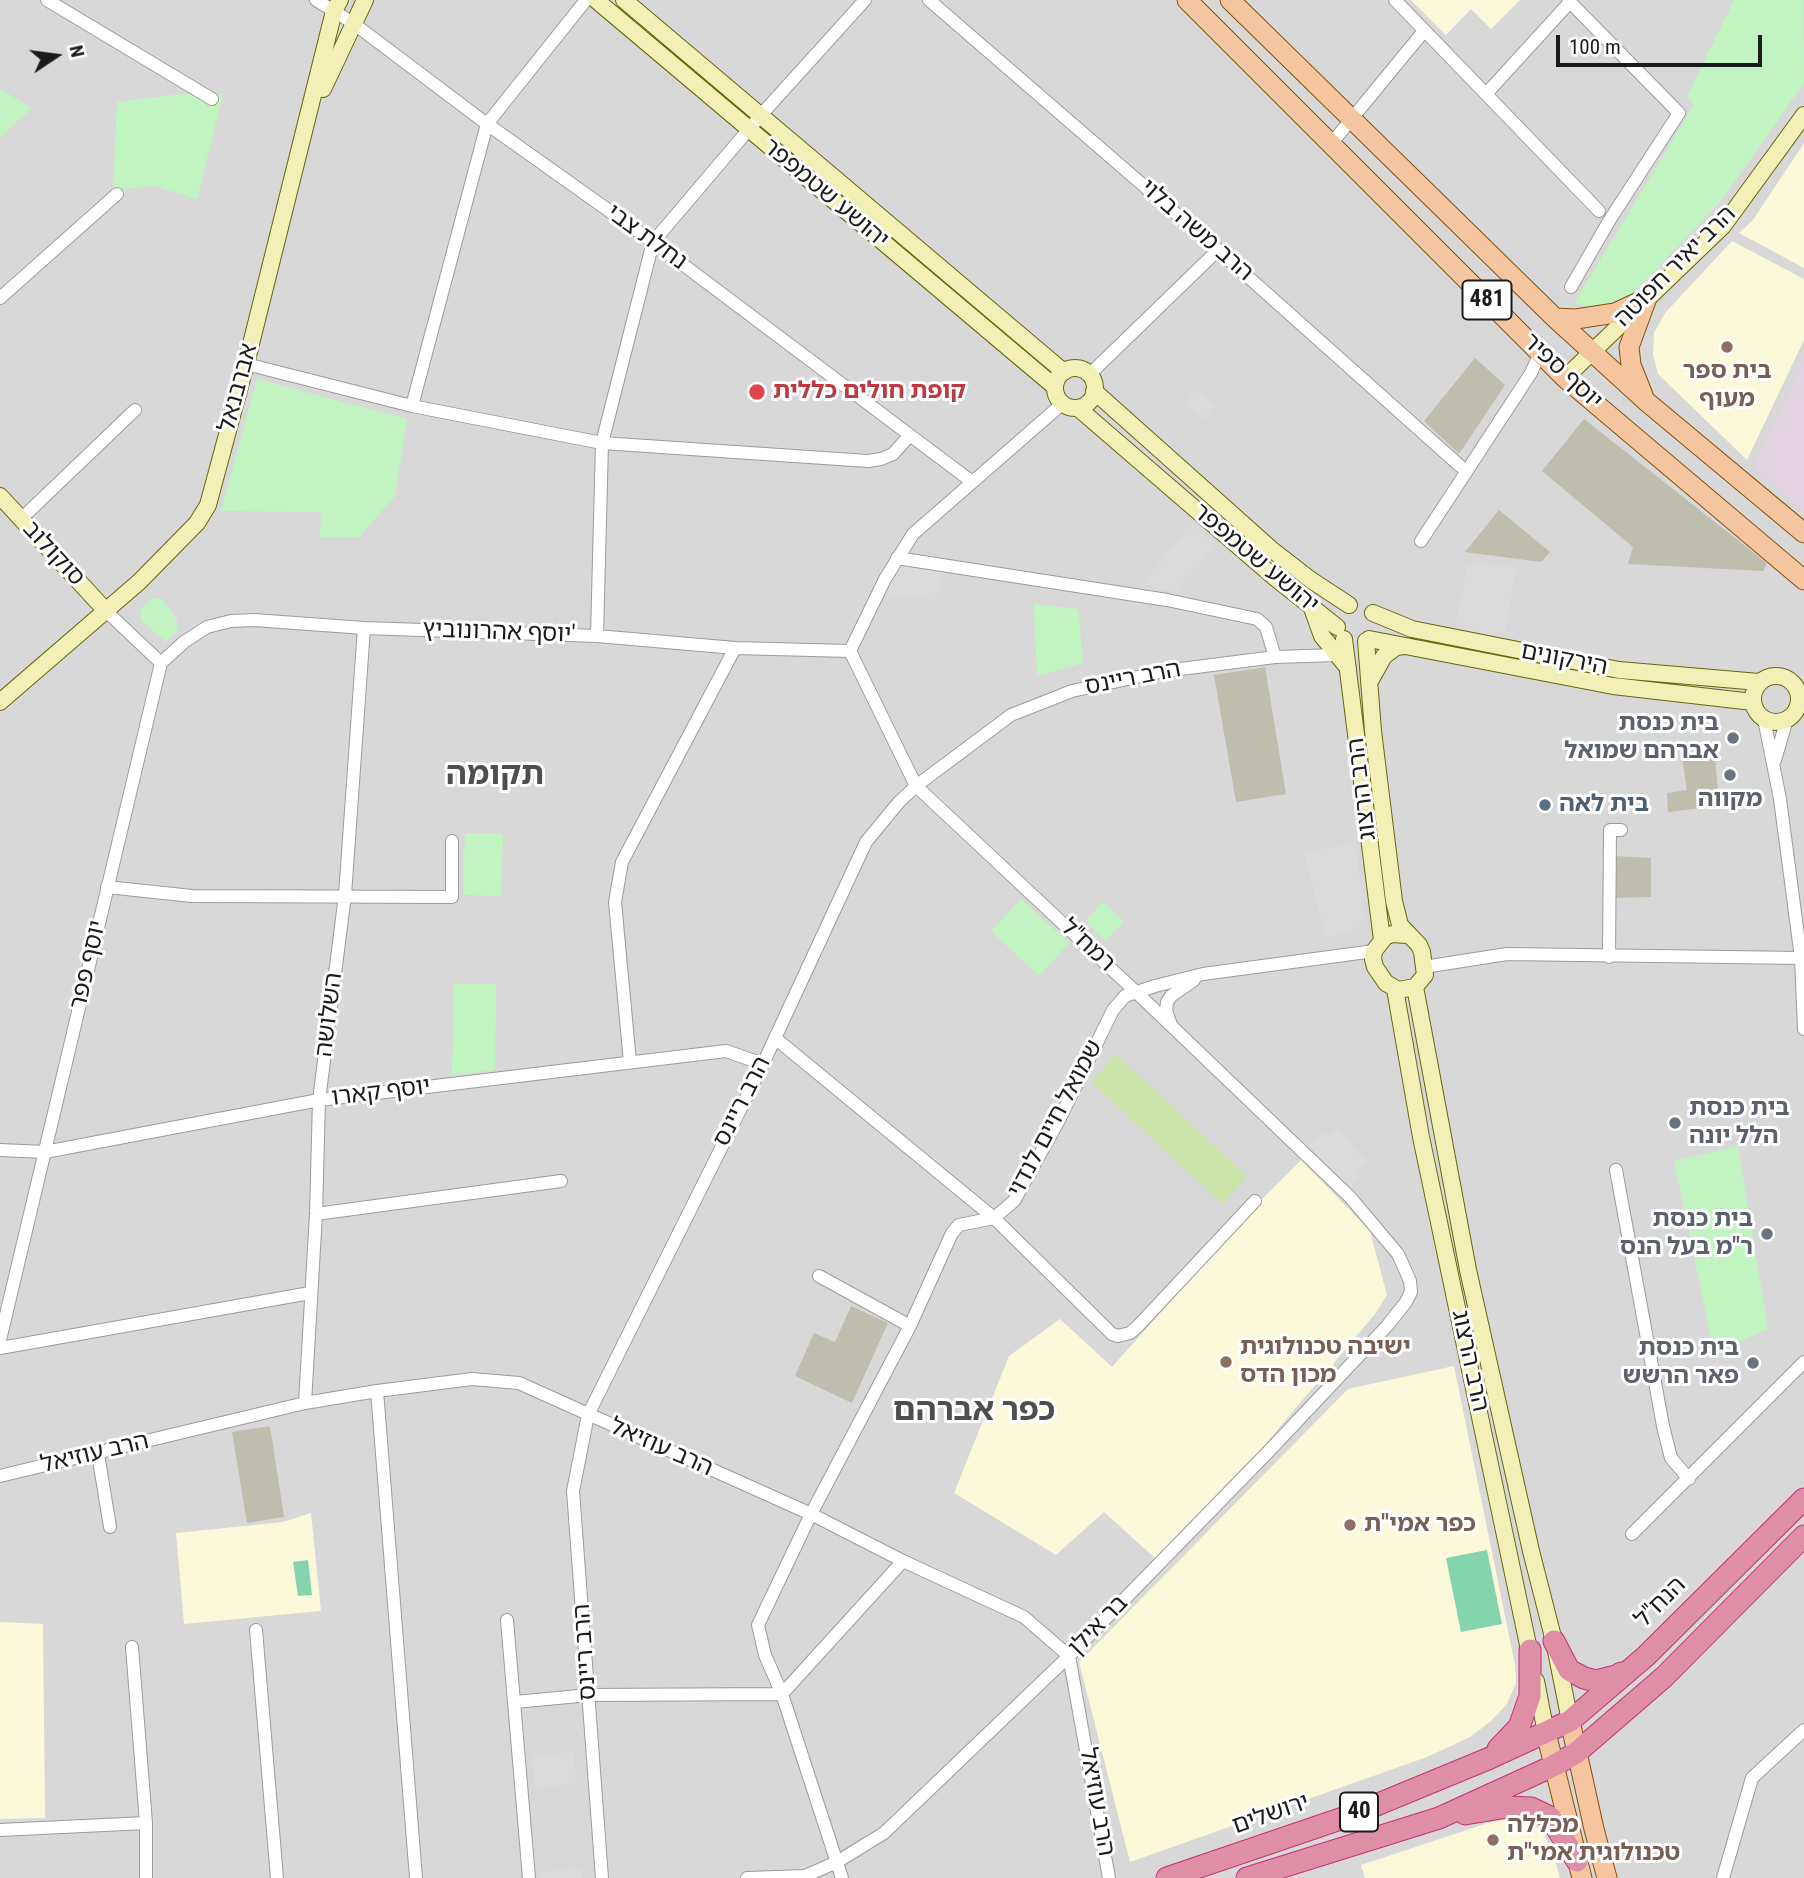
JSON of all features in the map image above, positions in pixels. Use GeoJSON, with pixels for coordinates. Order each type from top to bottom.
{"type":"FeatureCollection","features":[{"type":"Feature","properties":{"kind":"highway","name":"הנח\"ל"},"geometry":{"type":"LineString","coordinates":[[1546,1733],[1570,1721],[1646,1656],[1804,1499]]}},
{"type":"Feature","properties":{"kind":"highway","name":"40"},"geometry":{"type":"LineString","coordinates":[[1247,1878],[1439,1818],[1576,1753],[1664,1678],[1804,1536]]}},
{"type":"Feature","properties":{"kind":"highway"},"geometry":{"type":"LineString","coordinates":[[1554,1641],[1569,1670],[1596,1681],[1616,1676],[1646,1656]]}},
{"type":"Feature","properties":{"kind":"highway"},"geometry":{"type":"LineString","coordinates":[[1490,1758],[1520,1727],[1530,1696],[1530,1650]]}},
{"type":"Feature","properties":{"kind":"highway","name":"ירושלים"},"geometry":{"type":"LineString","coordinates":[[1167,1878],[1352,1815],[1546,1733]]}},
{"type":"Feature","properties":{"kind":"highway"},"geometry":{"type":"LineString","coordinates":[[1439,1818],[1507,1807],[1531,1808],[1550,1817],[1579,1869]]}},
{"type":"Feature","properties":{"kind":"main road","name":"יוסף ספיר"},"geometry":{"type":"LineString","coordinates":[[1187,0],[1565,378],[1804,580]]}},
{"type":"Feature","properties":{"kind":"main road","name":"יוסף ספיר"},"geometry":{"type":"LineString","coordinates":[[1230,0],[1555,318],[1647,402],[1804,533]]}},
{"type":"Feature","properties":{"kind":"main road"},"geometry":{"type":"LineString","coordinates":[[1555,318],[1576,319],[1615,313],[1647,298]]}},
{"type":"Feature","properties":{"kind":"main road"},"geometry":{"type":"LineString","coordinates":[[1647,298],[1629,347],[1631,365],[1647,402]]}},
{"type":"Feature","properties":{"kind":"main road"},"geometry":{"type":"LineString","coordinates":[[1570,1721],[1607,1878]]}},
{"type":"Feature","properties":{"kind":"main road"},"geometry":{"type":"LineString","coordinates":[[1546,1733],[1579,1869]]}},
{"type":"Feature","properties":{"kind":"street"},"geometry":{"type":"LineString","coordinates":[[47,0],[212,99]]}},
{"type":"Feature","properties":{"kind":"street","name":"נחלת צבי"},"geometry":{"type":"LineString","coordinates":[[316,0],[337,6],[353,23],[487,124],[653,242],[971,481]]}},
{"type":"Feature","properties":{"kind":"street","name":"אברבנאל"},"geometry":{"type":"LineString","coordinates":[[306,127],[365,0]]}},
{"type":"Feature","properties":{"kind":"street"},"geometry":{"type":"LineString","coordinates":[[412,406],[487,124],[586,0]]}},
{"type":"Feature","properties":{"kind":"street","name":"יהושע שטמפפר"},"geometry":{"type":"LineString","coordinates":[[596,0],[1055,387]]}},
{"type":"Feature","properties":{"kind":"street","name":"יהושע שטמפפר"},"geometry":{"type":"LineString","coordinates":[[624,0],[1064,372]]}},
{"type":"Feature","properties":{"kind":"street"},"geometry":{"type":"LineString","coordinates":[[597,636],[602,443],[653,242],[761,115],[865,0]]}},
{"type":"Feature","properties":{"kind":"street","name":"הרב משה בלוי"},"geometry":{"type":"LineString","coordinates":[[929,0],[1218,250],[1460,466]]}},
{"type":"Feature","properties":{"kind":"street"},"geometry":{"type":"LineString","coordinates":[[1395,0],[1599,211]]}},
{"type":"Feature","properties":{"kind":"street"},"geometry":{"type":"LineString","coordinates":[[1486,94],[1569,1],[1679,113],[1609,221],[1571,287]]}},
{"type":"Feature","properties":{"kind":"street","name":"אברבנאל"},"geometry":{"type":"LineString","coordinates":[[0,702],[106,611],[188,533],[208,505],[337,6]]}},
{"type":"Feature","properties":{"kind":"street"},"geometry":{"type":"LineString","coordinates":[[1331,144],[1424,31]]}},
{"type":"Feature","properties":{"kind":"street","name":"הרב יאיר חפוטה"},"geometry":{"type":"LineString","coordinates":[[1565,378],[1723,226],[1804,114]]}},
{"type":"Feature","properties":{"kind":"street"},"geometry":{"type":"LineString","coordinates":[[0,298],[117,194]]}},
{"type":"Feature","properties":{"kind":"street"},"geometry":{"type":"LineString","coordinates":[[850,650],[897,558],[914,534],[971,481],[1070,406],[1091,400],[1091,383],[1218,250]]}},
{"type":"Feature","properties":{"kind":"street"},"geometry":{"type":"LineString","coordinates":[[1421,541],[1531,373],[1540,353]]}},
{"type":"Feature","properties":{"kind":"street"},"geometry":{"type":"LineString","coordinates":[[246,365],[412,406],[602,443],[868,461],[893,454],[910,435]]}},
{"type":"Feature","properties":{"kind":"street"},"geometry":{"type":"LineString","coordinates":[[1070,406],[1056,393],[1059,376],[1077,369],[1091,383]]}},
{"type":"Feature","properties":{"kind":"street"},"geometry":{"type":"LineString","coordinates":[[1531,373],[1548,371],[1565,378]]}},
{"type":"Feature","properties":{"kind":"street","name":"יהושע שטמפפר"},"geometry":{"type":"LineString","coordinates":[[1091,383],[1271,549],[1349,605]]}},
{"type":"Feature","properties":{"kind":"street","name":"יהושע שטמפפר"},"geometry":{"type":"LineString","coordinates":[[1070,406],[1341,633]]}},
{"type":"Feature","properties":{"kind":"street"},"geometry":{"type":"LineString","coordinates":[[21,519],[135,410]]}},
{"type":"Feature","properties":{"kind":"street","name":"סוקולוב"},"geometry":{"type":"LineString","coordinates":[[0,496],[106,611]]}},
{"type":"Feature","properties":{"kind":"street"},"geometry":{"type":"LineString","coordinates":[[897,558],[1167,600],[1257,619],[1266,627],[1275,657]]}},
{"type":"Feature","properties":{"kind":"street"},"geometry":{"type":"LineString","coordinates":[[1349,605],[1362,605],[1373,612],[1376,629],[1368,640],[1354,643],[1341,633],[1339,614],[1349,605]]}},
{"type":"Feature","properties":{"kind":"street"},"geometry":{"type":"LineString","coordinates":[[1312,608],[1322,636],[1349,670]]}},
{"type":"Feature","properties":{"kind":"street"},"geometry":{"type":"LineString","coordinates":[[106,611],[161,663]]}},
{"type":"Feature","properties":{"kind":"street","name":"הירקונים"},"geometry":{"type":"LineString","coordinates":[[1373,612],[1412,629],[1605,668],[1710,680],[1759,682]]}},
{"type":"Feature","properties":{"kind":"street","name":"יוסף אהרונוביץ'"},"geometry":{"type":"LineString","coordinates":[[161,663],[206,627],[231,621],[254,620],[365,628],[597,636],[735,648],[850,650]]}},
{"type":"Feature","properties":{"kind":"street","name":"השלושה"},"geometry":{"type":"LineString","coordinates":[[305,1403],[316,1214],[319,1100],[345,895],[365,628]]}},
{"type":"Feature","properties":{"kind":"street","name":"הרב הרצוג"},"geometry":{"type":"LineString","coordinates":[[1341,633],[1349,670],[1378,945],[1375,967],[1386,983],[1395,989],[1421,1137],[1546,1733]]}},
{"type":"Feature","properties":{"kind":"street","name":"הירקונים"},"geometry":{"type":"LineString","coordinates":[[1368,640],[1612,686],[1753,702]]}},
{"type":"Feature","properties":{"kind":"street","name":"הרב הרצוג"},"geometry":{"type":"LineString","coordinates":[[1368,640],[1369,683],[1394,901],[1400,925],[1419,945],[1424,967]]}},
{"type":"Feature","properties":{"kind":"street"},"geometry":{"type":"LineString","coordinates":[[1369,683],[1384,656],[1396,647],[1404,646]]}},
{"type":"Feature","properties":{"kind":"street"},"geometry":{"type":"LineString","coordinates":[[630,1062],[615,902],[622,862],[735,648]]}},
{"type":"Feature","properties":{"kind":"street","name":"רמח\"ל"},"geometry":{"type":"LineString","coordinates":[[850,650],[916,786],[1350,1197],[1398,1254],[1410,1281],[1411,1292],[1406,1302]]}},
{"type":"Feature","properties":{"kind":"street","name":"הרב ריינס"},"geometry":{"type":"LineString","coordinates":[[602,1878],[573,1491],[588,1415],[763,1064],[866,842],[916,786],[1011,715],[1072,691],[1166,671],[1275,657],[1337,655]]}},
{"type":"Feature","properties":{"kind":"street","name":"יוסף פפר"},"geometry":{"type":"LineString","coordinates":[[0,1340],[161,663]]}},
{"type":"Feature","properties":{"kind":"street"},"geometry":{"type":"LineString","coordinates":[[1774,764],[1796,712],[1800,687],[1777,675],[1759,682],[1753,692],[1753,702],[1758,714],[1764,719],[1772,722],[1796,712]]}},
{"type":"Feature","properties":{"kind":"street"},"geometry":{"type":"LineString","coordinates":[[1764,719],[1774,764],[1801,958],[1804,1028]]}},
{"type":"Feature","properties":{"kind":"street"},"geometry":{"type":"LineString","coordinates":[[1609,957],[1610,830],[1621,830]]}},
{"type":"Feature","properties":{"kind":"street"},"geometry":{"type":"LineString","coordinates":[[107,887],[192,896],[452,897],[452,841]]}},
{"type":"Feature","properties":{"kind":"street"},"geometry":{"type":"LineString","coordinates":[[1378,945],[1392,934],[1407,935]]}},
{"type":"Feature","properties":{"kind":"street","name":"שמואל חיים לנדוי"},"geometry":{"type":"LineString","coordinates":[[842,1878],[782,1695],[765,1655],[758,1625],[811,1514],[910,1326],[952,1233],[959,1225],[994,1218],[1014,1201],[1059,1120],[1113,1010],[1125,996],[1203,974],[1378,945]]}},
{"type":"Feature","properties":{"kind":"street"},"geometry":{"type":"LineString","coordinates":[[1395,989],[1407,990],[1415,987],[1425,975],[1424,967],[1507,954],[1801,958]]}},
{"type":"Feature","properties":{"kind":"street"},"geometry":{"type":"LineString","coordinates":[[1171,1025],[1166,1011],[1167,1002],[1179,990],[1203,974]]}},
{"type":"Feature","properties":{"kind":"street","name":"הרב הרצוג"},"geometry":{"type":"LineString","coordinates":[[1415,987],[1468,1270],[1570,1721]]}},
{"type":"Feature","properties":{"kind":"street"},"geometry":{"type":"LineString","coordinates":[[775,1038],[994,1218],[1112,1334],[1124,1335],[1139,1326],[1255,1201]]}},
{"type":"Feature","properties":{"kind":"street","name":"יוסף קארו"},"geometry":{"type":"LineString","coordinates":[[0,1150],[45,1152],[319,1100],[726,1051],[763,1064]]}},
{"type":"Feature","properties":{"kind":"street"},"geometry":{"type":"LineString","coordinates":[[1616,1170],[1663,1426],[1671,1458],[1689,1479]]}},
{"type":"Feature","properties":{"kind":"street"},"geometry":{"type":"LineString","coordinates":[[316,1214],[561,1181]]}},
{"type":"Feature","properties":{"kind":"street"},"geometry":{"type":"LineString","coordinates":[[819,1276],[910,1326]]}},
{"type":"Feature","properties":{"kind":"street"},"geometry":{"type":"LineString","coordinates":[[0,1348],[310,1293]]}},
{"type":"Feature","properties":{"kind":"street","name":"בר אילן"},"geometry":{"type":"LineString","coordinates":[[747,1878],[804,1876],[837,1862],[884,1833],[1069,1656],[1269,1451],[1406,1302]]}},
{"type":"Feature","properties":{"kind":"street"},"geometry":{"type":"LineString","coordinates":[[1632,1534],[1804,1362]]}},
{"type":"Feature","properties":{"kind":"street","name":"הרב עוזיאל"},"geometry":{"type":"LineString","coordinates":[[0,1476],[305,1403],[472,1379],[519,1383],[811,1514],[903,1561],[1024,1617],[1069,1656],[1110,1878]]}},
{"type":"Feature","properties":{"kind":"street"},"geometry":{"type":"LineString","coordinates":[[377,1391],[416,1878]]}},
{"type":"Feature","properties":{"kind":"street"},"geometry":{"type":"LineString","coordinates":[[98,1454],[110,1527]]}},
{"type":"Feature","properties":{"kind":"street"},"geometry":{"type":"LineString","coordinates":[[515,1702],[589,1695],[782,1695],[903,1561]]}},
{"type":"Feature","properties":{"kind":"street"},"geometry":{"type":"LineString","coordinates":[[507,1620],[529,1878]]}},
{"type":"Feature","properties":{"kind":"street"},"geometry":{"type":"LineString","coordinates":[[256,1630],[277,1878]]}},
{"type":"Feature","properties":{"kind":"street"},"geometry":{"type":"LineString","coordinates":[[132,1647],[146,1823],[146,1878]]}},
{"type":"Feature","properties":{"kind":"street"},"geometry":{"type":"LineString","coordinates":[[1723,1878],[1752,1778],[1804,1730]]}},
{"type":"Feature","properties":{"kind":"street"},"geometry":{"type":"LineString","coordinates":[[0,1830],[146,1823]]}},
{"type":"Feature","properties":{"kind":"shaded area"},"geometry":{"type":"Polygon","coordinates":[[[0,0],[1804,0],[1804,1878],[0,1878],[0,0]]]}},
{"type":"Feature","properties":{"kind":"shaded area"},"geometry":{"type":"Polygon","coordinates":[[[1411,0],[1520,0],[1491,29],[1471,9],[1446,35],[1411,0]]]}},
{"type":"Feature","properties":{"kind":"shaded area"},"geometry":{"type":"Polygon","coordinates":[[[1804,143],[1804,268],[1739,233],[1753,220],[1804,143]]]}},
{"type":"Feature","properties":{"kind":"shaded area","name":"בית ספר מעוף"},"geometry":{"type":"Polygon","coordinates":[[[1732,241],[1804,279],[1804,340],[1747,460],[1658,374],[1653,354],[1654,333],[1665,313],[1732,241]]]}},
{"type":"Feature","properties":{"kind":"shaded area"},"geometry":{"type":"Polygon","coordinates":[[[1475,358],[1505,385],[1459,454],[1424,421],[1475,358]]]}},
{"type":"Feature","properties":{"kind":"shaded area"},"geometry":{"type":"Polygon","coordinates":[[[1804,362],[1804,512],[1754,467],[1804,362]]]}},
{"type":"Feature","properties":{"kind":"shaded area"},"geometry":{"type":"Polygon","coordinates":[[[1196,389],[1215,406],[1203,420],[1184,403],[1196,389]]]}},
{"type":"Feature","properties":{"kind":"shaded area"},"geometry":{"type":"Polygon","coordinates":[[[1584,419],[1767,563],[1763,571],[1628,564],[1633,547],[1542,471],[1584,419]]]}},
{"type":"Feature","properties":{"kind":"shaded area"},"geometry":{"type":"Polygon","coordinates":[[[1499,510],[1550,552],[1541,562],[1465,552],[1499,510]]]}},
{"type":"Feature","properties":{"kind":"shaded area"},"geometry":{"type":"Polygon","coordinates":[[[1192,524],[1217,545],[1183,582],[1177,594],[1144,584],[1166,553],[1192,524]]]}},
{"type":"Feature","properties":{"kind":"shaded area"},"geometry":{"type":"Polygon","coordinates":[[[1467,564],[1516,567],[1504,640],[1455,632],[1467,564]]]}},
{"type":"Feature","properties":{"kind":"shaded area"},"geometry":{"type":"Polygon","coordinates":[[[897,565],[945,569],[936,599],[884,596],[897,565]]]}},
{"type":"Feature","properties":{"kind":"shaded area"},"geometry":{"type":"Polygon","coordinates":[[[1265,667],[1286,794],[1236,802],[1214,675],[1265,667]]]}},
{"type":"Feature","properties":{"kind":"shaded area"},"geometry":{"type":"Polygon","coordinates":[[[1715,757],[1719,806],[1668,812],[1667,793],[1687,790],[1682,758],[1715,757]]]}},
{"type":"Feature","properties":{"kind":"shaded area"},"geometry":{"type":"Polygon","coordinates":[[[1356,842],[1364,920],[1354,931],[1326,938],[1304,852],[1356,842]]]}},
{"type":"Feature","properties":{"kind":"shaded area"},"geometry":{"type":"Polygon","coordinates":[[[1615,856],[1651,858],[1651,897],[1615,898],[1615,856]]]}},
{"type":"Feature","properties":{"kind":"shaded area"},"geometry":{"type":"Polygon","coordinates":[[[1337,1129],[1367,1161],[1356,1171],[1362,1177],[1345,1193],[1304,1150],[1323,1132],[1328,1137],[1337,1129]]]}},
{"type":"Feature","properties":{"kind":"shaded area","name":"ישיבה טכנולוגית מכון הדס"},"geometry":{"type":"Polygon","coordinates":[[[1301,1160],[1370,1231],[1387,1295],[1375,1314],[1263,1447],[1155,1558],[1104,1512],[1056,1555],[954,1493],[1009,1356],[1060,1319],[1112,1367],[1262,1199],[1301,1160]]]}},
{"type":"Feature","properties":{"kind":"shaded area"},"geometry":{"type":"Polygon","coordinates":[[[851,1306],[888,1323],[852,1403],[795,1376],[814,1333],[835,1342],[851,1306]]]}},
{"type":"Feature","properties":{"kind":"shaded area","name":"כפר אמי\"ת"},"geometry":{"type":"Polygon","coordinates":[[[1454,1366],[1515,1665],[1516,1683],[1507,1704],[1470,1737],[1427,1757],[1130,1862],[1079,1662],[1348,1389],[1454,1366]]]}},
{"type":"Feature","properties":{"kind":"shaded area"},"geometry":{"type":"Polygon","coordinates":[[[270,1426],[284,1517],[247,1523],[232,1432],[270,1426]]]}},
{"type":"Feature","properties":{"kind":"shaded area"},"geometry":{"type":"Polygon","coordinates":[[[311,1513],[321,1611],[184,1624],[176,1533],[283,1522],[311,1513]]]}},
{"type":"Feature","properties":{"kind":"shaded area"},"geometry":{"type":"Polygon","coordinates":[[[0,1622],[43,1624],[45,1818],[0,1819],[0,1622]]]}},
{"type":"Feature","properties":{"kind":"shaded area"},"geometry":{"type":"Polygon","coordinates":[[[573,1752],[576,1784],[535,1788],[532,1756],[573,1752]]]}},
{"type":"Feature","properties":{"kind":"shaded area","name":"מכללה טכנולוגית אמי\"ת"},"geometry":{"type":"Polygon","coordinates":[[[1508,1819],[1526,1821],[1541,1829],[1552,1850],[1560,1878],[1365,1878],[1361,1865],[1488,1823],[1508,1819]]]}},
{"type":"Feature","properties":{"kind":"shaded area"},"geometry":{"type":"Polygon","coordinates":[[[581,1868],[582,1878],[541,1878],[540,1872],[581,1868]]]}},
{"type":"Feature","properties":{"kind":"green space"},"geometry":{"type":"Polygon","coordinates":[[[1734,0],[1803,0],[1804,83],[1721,201],[1624,303],[1594,309],[1574,303],[1694,105],[1687,96],[1734,0]]]}},
{"type":"Feature","properties":{"kind":"green space"},"geometry":{"type":"Polygon","coordinates":[[[0,89],[32,108],[0,137],[0,89]]]}},
{"type":"Feature","properties":{"kind":"green space"},"geometry":{"type":"Polygon","coordinates":[[[182,94],[223,94],[197,199],[154,186],[113,190],[117,102],[182,94]]]}},
{"type":"Feature","properties":{"kind":"green space"},"geometry":{"type":"Polygon","coordinates":[[[257,379],[407,419],[395,496],[359,537],[319,537],[322,512],[221,511],[257,379]]]}},
{"type":"Feature","properties":{"kind":"green space"},"geometry":{"type":"Polygon","coordinates":[[[153,598],[161,599],[176,617],[178,628],[173,636],[165,641],[141,620],[140,610],[153,598]]]}},
{"type":"Feature","properties":{"kind":"green space"},"geometry":{"type":"Polygon","coordinates":[[[1034,604],[1078,609],[1083,663],[1037,676],[1034,604]]]}},
{"type":"Feature","properties":{"kind":"green space"},"geometry":{"type":"Polygon","coordinates":[[[465,833],[503,834],[501,896],[463,895],[465,833]]]}},
{"type":"Feature","properties":{"kind":"green space"},"geometry":{"type":"Polygon","coordinates":[[[1021,899],[1069,943],[1039,976],[991,931],[1021,899]]]}},
{"type":"Feature","properties":{"kind":"green space"},"geometry":{"type":"Polygon","coordinates":[[[1103,902],[1124,922],[1106,941],[1085,921],[1103,902]]]}},
{"type":"Feature","properties":{"kind":"green space"},"geometry":{"type":"Polygon","coordinates":[[[454,984],[496,984],[495,1070],[452,1075],[454,984]]]}},
{"type":"Feature","properties":{"kind":"green space"},"geometry":{"type":"Polygon","coordinates":[[[1116,1054],[1247,1176],[1222,1204],[1091,1082],[1116,1054]]]}},
{"type":"Feature","properties":{"kind":"green space"},"geometry":{"type":"Polygon","coordinates":[[[1738,1146],[1768,1329],[1714,1353],[1674,1161],[1738,1146]]]}},
{"type":"Feature","properties":{"kind":"green space"},"geometry":{"type":"Polygon","coordinates":[[[1487,1550],[1502,1624],[1461,1632],[1446,1558],[1487,1550]]]}},
{"type":"Feature","properties":{"kind":"green space"},"geometry":{"type":"Polygon","coordinates":[[[308,1560],[312,1595],[298,1596],[293,1562],[308,1560]]]}},
{"type":"Feature","properties":{"kind":"place","name":"בית ספר מעוף"},"geometry":{"type":"Point","coordinates":[1727,347]}},
{"type":"Feature","properties":{"kind":"place","name":"קופת חולים כללית"},"geometry":{"type":"Point","coordinates":[757,392]}},
{"type":"Feature","properties":{"kind":"place","name":"בית כנסת אברהם שמואל"},"geometry":{"type":"Point","coordinates":[1733,738]}},
{"type":"Feature","properties":{"kind":"place","name":"מקווה"},"geometry":{"type":"Point","coordinates":[1730,775]}},
{"type":"Feature","properties":{"kind":"place","name":"בית לאה"},"geometry":{"type":"Point","coordinates":[1545,805]}},
{"type":"Feature","properties":{"kind":"place","name":"בית כנסת הלל יונה"},"geometry":{"type":"Point","coordinates":[1675,1123]}},
{"type":"Feature","properties":{"kind":"place","name":"בית כנסת ר\"מ בעל הנס"},"geometry":{"type":"Point","coordinates":[1767,1234]}},
{"type":"Feature","properties":{"kind":"place","name":"ישיבה טכנולוגית מכון הדס"},"geometry":{"type":"Point","coordinates":[1226,1362]}},
{"type":"Feature","properties":{"kind":"place","name":"בית כנסת פאר הרשש"},"geometry":{"type":"Point","coordinates":[1753,1363]}},
{"type":"Feature","properties":{"kind":"place","name":"כפר אמי\"ת"},"geometry":{"type":"Point","coordinates":[1350,1525]}},
{"type":"Feature","properties":{"kind":"place","name":"מכללה טכנולוגית אמי\"ת"},"geometry":{"type":"Point","coordinates":[1493,1840]}},
{"type":"Feature","properties":{"kind":"district","name":"תקומה"},"geometry":{"type":"Point","coordinates":[495,776]}},
{"type":"Feature","properties":{"kind":"district","name":"כפר אברהם"},"geometry":{"type":"Point","coordinates":[974,1412]}}]}
